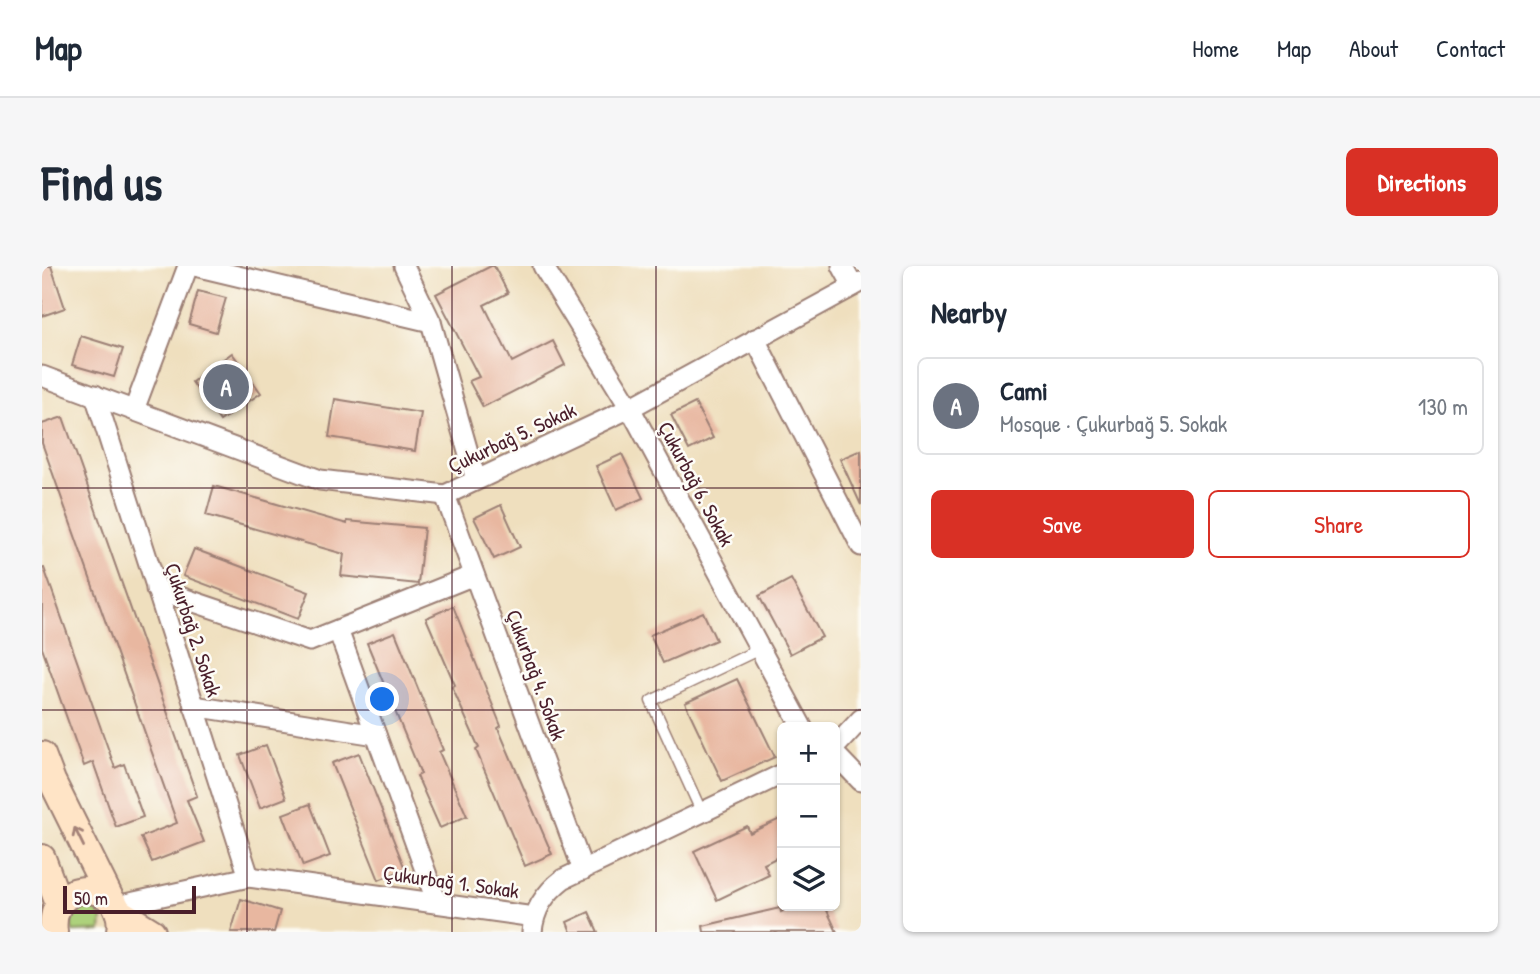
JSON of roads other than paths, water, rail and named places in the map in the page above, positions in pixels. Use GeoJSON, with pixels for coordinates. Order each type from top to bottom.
{"type":"FeatureCollection","features":[{"type":"Feature","properties":{"kind":"main road"},"geometry":{"type":"LineString","coordinates":[[42,755],[116,912]]}},
{"type":"Feature","properties":{"kind":"main road"},"geometry":{"type":"LineString","coordinates":[[42,858],[52,915]]}},
{"type":"Feature","properties":{"kind":"main road"},"geometry":{"type":"LineString","coordinates":[[52,915],[73,892],[83,890],[102,893],[116,912],[152,932]]}},
{"type":"Feature","properties":{"kind":"street"},"geometry":{"type":"LineString","coordinates":[[134,410],[188,266]]}},
{"type":"Feature","properties":{"kind":"street"},"geometry":{"type":"LineString","coordinates":[[195,266],[431,322]]}},
{"type":"Feature","properties":{"kind":"street"},"geometry":{"type":"LineString","coordinates":[[404,266],[431,322],[476,481]]}},
{"type":"Feature","properties":{"kind":"street","name":"Çukurbağ 6. Sokak"},"geometry":{"type":"LineString","coordinates":[[543,266],[629,408],[799,722]]}},
{"type":"Feature","properties":{"kind":"street"},"geometry":{"type":"LineString","coordinates":[[842,266],[857,284]]}},
{"type":"Feature","properties":{"kind":"street","name":"Çukurbağ 5. Sokak"},"geometry":{"type":"LineString","coordinates":[[42,376],[320,480],[445,495],[629,408],[857,284]]}},
{"type":"Feature","properties":{"kind":"street"},"geometry":{"type":"LineString","coordinates":[[755,339],[855,520],[861,546]]}},
{"type":"Feature","properties":{"kind":"street","name":"Çukurbağ 2. Sokak"},"geometry":{"type":"LineString","coordinates":[[95,395],[249,877]]}},
{"type":"Feature","properties":{"kind":"street","name":"Çukurbağ 4. Sokak"},"geometry":{"type":"LineString","coordinates":[[445,495],[583,870]]}},
{"type":"Feature","properties":{"kind":"street"},"geometry":{"type":"LineString","coordinates":[[156,589],[310,641],[474,575]]}},
{"type":"Feature","properties":{"kind":"street"},"geometry":{"type":"LineString","coordinates":[[338,630],[437,903]]}},
{"type":"Feature","properties":{"kind":"street"},"geometry":{"type":"LineString","coordinates":[[194,706],[376,735]]}},
{"type":"Feature","properties":{"kind":"street"},"geometry":{"type":"LineString","coordinates":[[840,742],[861,719]]}},
{"type":"Feature","properties":{"kind":"street"},"geometry":{"type":"LineString","coordinates":[[840,759],[861,780]]}},
{"type":"Feature","properties":{"kind":"street","name":"Çukurbağ 1. Sokak"},"geometry":{"type":"LineString","coordinates":[[116,912],[249,877],[437,903],[533,924],[545,896],[553,887],[777,776]]}},
{"type":"Feature","properties":{"kind":"lane"},"geometry":{"type":"LineString","coordinates":[[702,813],[651,701],[760,649]]}},
{"type":"Feature","properties":{"kind":"place","name":"Cami"},"geometry":{"type":"Point","coordinates":[226,387]}}]}
